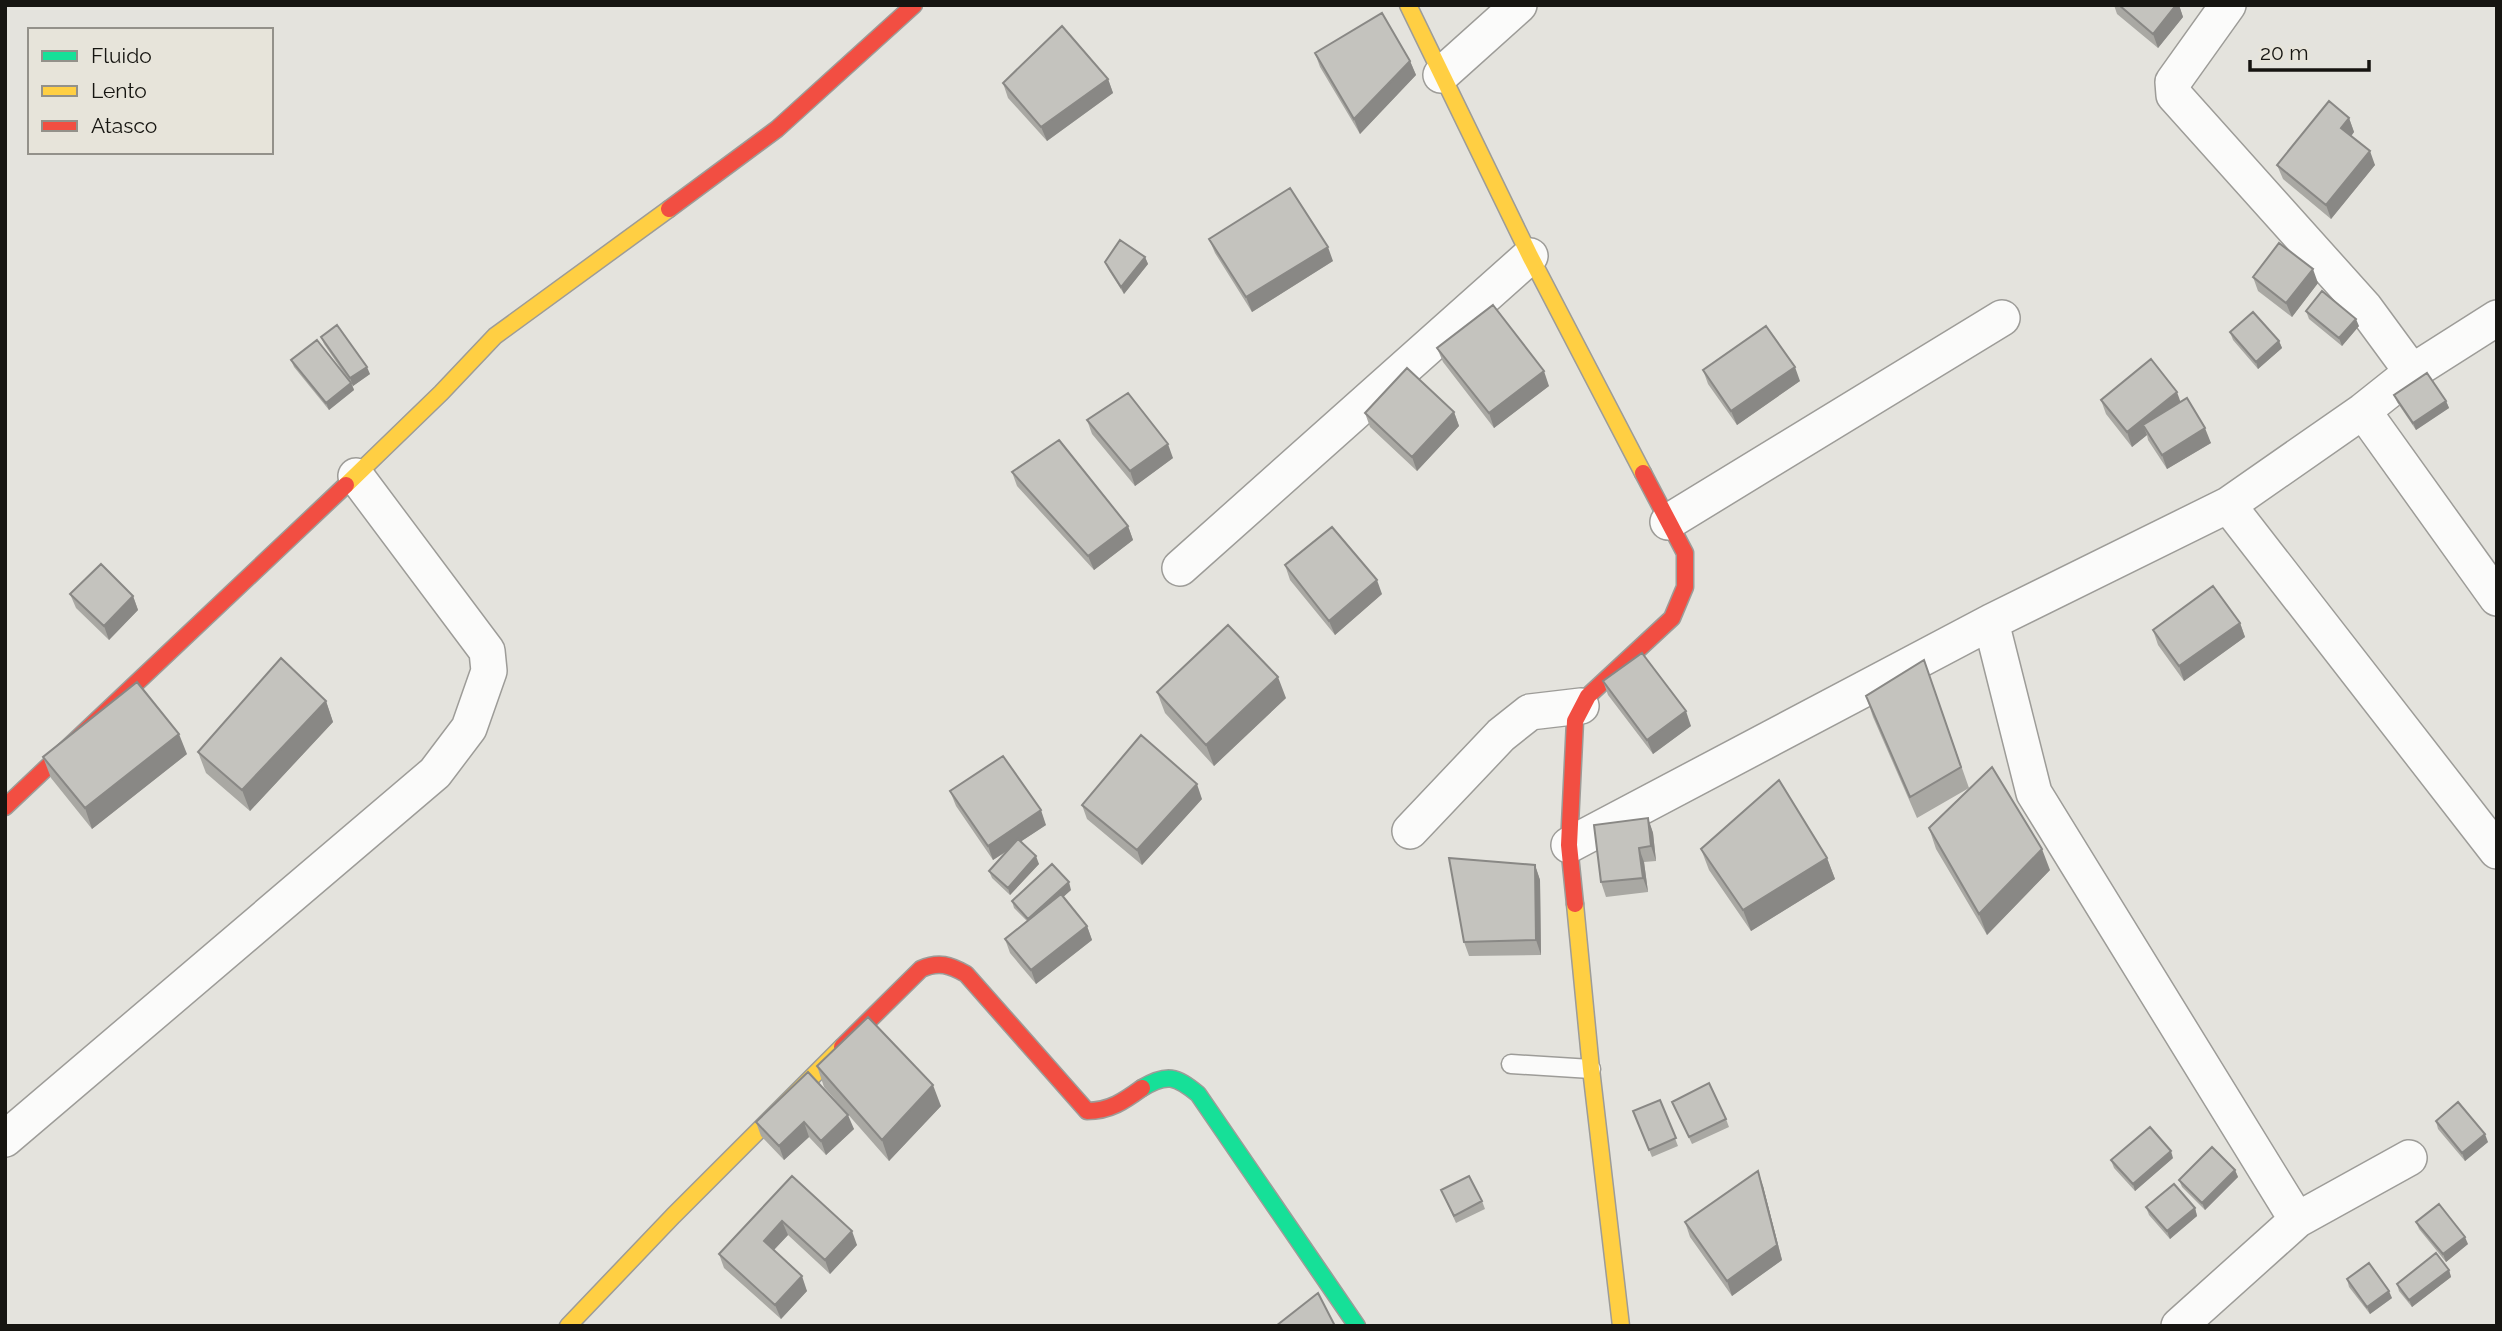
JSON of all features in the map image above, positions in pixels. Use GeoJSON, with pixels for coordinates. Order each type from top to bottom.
{"type":"FeatureCollection","features":[{"type":"Feature","properties":{"kind":"street"},"geometry":{"type":"LineString","coordinates":[[5,807],[356,476],[495,336],[777,129],[914,5]]}},
{"type":"Feature","properties":{"kind":"street"},"geometry":{"type":"LineString","coordinates":[[1408,5],[1530,256],[1685,553],[1685,587],[1672,618],[1581,706],[1575,720],[1569,845],[1591,1069],[1621,1326]]}},
{"type":"Feature","properties":{"kind":"street"},"geometry":{"type":"LineString","coordinates":[[1441,75],[1518,5]]}},
{"type":"Feature","properties":{"kind":"street"},"geometry":{"type":"LineString","coordinates":[[2228,5],[2172,82],[2174,95],[2365,308],[2412,372]]}},
{"type":"Feature","properties":{"kind":"street"},"geometry":{"type":"LineString","coordinates":[[1180,568],[1530,256]]}},
{"type":"Feature","properties":{"kind":"street"},"geometry":{"type":"LineString","coordinates":[[1668,522],[2001,318]]}},
{"type":"Feature","properties":{"kind":"street"},"geometry":{"type":"LineString","coordinates":[[1569,845],[1991,622],[2228,505],[2363,411],[2412,372],[2497,318]]}},
{"type":"Feature","properties":{"kind":"street"},"geometry":{"type":"LineString","coordinates":[[2363,411],[2497,598]]}},
{"type":"Feature","properties":{"kind":"street"},"geometry":{"type":"LineString","coordinates":[[5,1139],[435,773],[469,728],[489,671],[487,651],[356,476]]}},
{"type":"Feature","properties":{"kind":"street"},"geometry":{"type":"LineString","coordinates":[[2228,505],[2497,851]]}},
{"type":"Feature","properties":{"kind":"street"},"geometry":{"type":"LineString","coordinates":[[1991,622],[2034,793],[2297,1220]]}},
{"type":"Feature","properties":{"kind":"street"},"geometry":{"type":"LineString","coordinates":[[1410,831],[1501,735],[1530,712],[1581,706]]}},
{"type":"Feature","properties":{"kind":"street"},"geometry":{"type":"LineString","coordinates":[[568,1326],[673,1216],[921,969],[935,962],[950,965],[966,974],[1087,1111],[1098,1113],[1110,1108],[1157,1079],[1174,1077],[1188,1084],[1198,1094],[1357,1326]]}},
{"type":"Feature","properties":{"kind":"street"},"geometry":{"type":"LineString","coordinates":[[2179,1326],[2297,1220],[2409,1158]]}},
{"type":"Feature","properties":{"kind":"lane"},"geometry":{"type":"LineString","coordinates":[[1511,1064],[1591,1069]]}},
{"type":"Feature","properties":{"kind":"building"},"geometry":{"type":"Polygon","coordinates":[[[2119,5],[2176,5],[2153,34],[2119,5]]]}},
{"type":"Feature","properties":{"kind":"building"},"geometry":{"type":"Polygon","coordinates":[[[1382,13],[1410,61],[1354,119],[1315,53],[1382,13]]]}},
{"type":"Feature","properties":{"kind":"building"},"geometry":{"type":"Polygon","coordinates":[[[1062,26],[1108,79],[1041,127],[1003,83],[1062,26]]]}},
{"type":"Feature","properties":{"kind":"building"},"geometry":{"type":"Polygon","coordinates":[[[2329,101],[2349,118],[2341,128],[2370,151],[2326,205],[2277,165],[2329,101]]]}},
{"type":"Feature","properties":{"kind":"building"},"geometry":{"type":"Polygon","coordinates":[[[1290,188],[1328,247],[1246,297],[1209,239],[1290,188]]]}},
{"type":"Feature","properties":{"kind":"building"},"geometry":{"type":"Polygon","coordinates":[[[1120,240],[1145,257],[1121,287],[1105,262],[1120,240]]]}},
{"type":"Feature","properties":{"kind":"building"},"geometry":{"type":"Polygon","coordinates":[[[2279,243],[2313,269],[2286,303],[2253,277],[2279,243]]]}},
{"type":"Feature","properties":{"kind":"building"},"geometry":{"type":"Polygon","coordinates":[[[2322,291],[2356,319],[2339,338],[2306,311],[2322,291]]]}},
{"type":"Feature","properties":{"kind":"building"},"geometry":{"type":"Polygon","coordinates":[[[1493,305],[1544,371],[1489,413],[1437,348],[1493,305]]]}},
{"type":"Feature","properties":{"kind":"building"},"geometry":{"type":"Polygon","coordinates":[[[2253,312],[2279,341],[2256,362],[2230,332],[2253,312]]]}},
{"type":"Feature","properties":{"kind":"building"},"geometry":{"type":"Polygon","coordinates":[[[337,325],[367,367],[350,378],[321,337],[337,325]]]}},
{"type":"Feature","properties":{"kind":"building"},"geometry":{"type":"Polygon","coordinates":[[[1766,326],[1795,367],[1731,411],[1703,370],[1766,326]]]}},
{"type":"Feature","properties":{"kind":"building"},"geometry":{"type":"Polygon","coordinates":[[[317,340],[351,383],[326,403],[291,360],[317,340]]]}},
{"type":"Feature","properties":{"kind":"building"},"geometry":{"type":"Polygon","coordinates":[[[2151,359],[2177,392],[2127,432],[2101,400],[2151,359]]]}},
{"type":"Feature","properties":{"kind":"building"},"geometry":{"type":"Polygon","coordinates":[[[1407,368],[1454,412],[1412,457],[1365,413],[1407,368]]]}},
{"type":"Feature","properties":{"kind":"building"},"geometry":{"type":"Polygon","coordinates":[[[2427,373],[2446,401],[2413,423],[2394,395],[2427,373]]]}},
{"type":"Feature","properties":{"kind":"building"},"geometry":{"type":"Polygon","coordinates":[[[1128,393],[1168,444],[1130,471],[1087,420],[1128,393]]]}},
{"type":"Feature","properties":{"kind":"building"},"geometry":{"type":"Polygon","coordinates":[[[2187,398],[2205,428],[2162,455],[2143,425],[2187,398]]]}},
{"type":"Feature","properties":{"kind":"building"},"geometry":{"type":"Polygon","coordinates":[[[1059,440],[1128,526],[1088,556],[1012,472],[1059,440]]]}},
{"type":"Feature","properties":{"kind":"building"},"geometry":{"type":"Polygon","coordinates":[[[1332,527],[1377,580],[1329,621],[1285,565],[1332,527]]]}},
{"type":"Feature","properties":{"kind":"building"},"geometry":{"type":"Polygon","coordinates":[[[101,564],[133,596],[104,626],[70,594],[101,564]]]}},
{"type":"Feature","properties":{"kind":"building"},"geometry":{"type":"Polygon","coordinates":[[[2213,586],[2240,623],[2179,666],[2153,630],[2213,586]]]}},
{"type":"Feature","properties":{"kind":"building"},"geometry":{"type":"Polygon","coordinates":[[[1228,625],[1278,677],[1206,745],[1157,692],[1228,625]]]}},
{"type":"Feature","properties":{"kind":"building"},"geometry":{"type":"Polygon","coordinates":[[[1642,653],[1686,711],[1647,740],[1603,681],[1642,653]]]}},
{"type":"Feature","properties":{"kind":"building"},"geometry":{"type":"Polygon","coordinates":[[[281,658],[326,701],[242,790],[198,752],[281,658]]]}},
{"type":"Feature","properties":{"kind":"building"},"geometry":{"type":"Polygon","coordinates":[[[1924,660],[1961,767],[1910,797],[1866,696],[1924,660]]]}},
{"type":"Feature","properties":{"kind":"building"},"geometry":{"type":"Polygon","coordinates":[[[137,682],[179,734],[85,808],[43,757],[137,682]]]}},
{"type":"Feature","properties":{"kind":"building"},"geometry":{"type":"Polygon","coordinates":[[[1141,735],[1197,784],[1137,850],[1082,805],[1141,735]]]}},
{"type":"Feature","properties":{"kind":"building"},"geometry":{"type":"Polygon","coordinates":[[[1003,756],[1041,810],[988,846],[950,791],[1003,756]]]}},
{"type":"Feature","properties":{"kind":"building"},"geometry":{"type":"Polygon","coordinates":[[[1992,767],[2042,849],[1979,914],[1929,828],[1992,767]]]}},
{"type":"Feature","properties":{"kind":"building"},"geometry":{"type":"Polygon","coordinates":[[[1779,780],[1827,858],[1743,910],[1701,849],[1779,780]]]}},
{"type":"Feature","properties":{"kind":"building"},"geometry":{"type":"Polygon","coordinates":[[[1648,818],[1651,846],[1639,848],[1643,878],[1601,882],[1594,825],[1648,818]]]}},
{"type":"Feature","properties":{"kind":"building"},"geometry":{"type":"Polygon","coordinates":[[[1018,839],[1036,856],[1008,888],[989,871],[1018,839]]]}},
{"type":"Feature","properties":{"kind":"building"},"geometry":{"type":"Polygon","coordinates":[[[1449,858],[1535,865],[1536,940],[1464,942],[1449,858]]]}},
{"type":"Feature","properties":{"kind":"building"},"geometry":{"type":"Polygon","coordinates":[[[1052,864],[1069,882],[1028,919],[1012,901],[1052,864]]]}},
{"type":"Feature","properties":{"kind":"building"},"geometry":{"type":"Polygon","coordinates":[[[1061,894],[1087,926],[1031,970],[1005,939],[1061,894]]]}},
{"type":"Feature","properties":{"kind":"building"},"geometry":{"type":"Polygon","coordinates":[[[868,1017],[933,1085],[882,1140],[817,1066],[868,1017]]]}},
{"type":"Feature","properties":{"kind":"building"},"geometry":{"type":"Polygon","coordinates":[[[808,1072],[848,1115],[821,1141],[804,1122],[779,1146],[756,1122],[808,1072]]]}},
{"type":"Feature","properties":{"kind":"building"},"geometry":{"type":"Polygon","coordinates":[[[1709,1083],[1726,1119],[1689,1137],[1672,1102],[1709,1083]]]}},
{"type":"Feature","properties":{"kind":"building"},"geometry":{"type":"Polygon","coordinates":[[[1660,1100],[1676,1138],[1649,1150],[1633,1111],[1660,1100]]]}},
{"type":"Feature","properties":{"kind":"building"},"geometry":{"type":"Polygon","coordinates":[[[2458,1102],[2485,1134],[2462,1153],[2436,1121],[2458,1102]]]}},
{"type":"Feature","properties":{"kind":"building"},"geometry":{"type":"Polygon","coordinates":[[[2150,1127],[2171,1151],[2133,1184],[2111,1160],[2150,1127]]]}},
{"type":"Feature","properties":{"kind":"building"},"geometry":{"type":"Polygon","coordinates":[[[2212,1147],[2235,1170],[2202,1203],[2179,1180],[2212,1147]]]}},
{"type":"Feature","properties":{"kind":"building"},"geometry":{"type":"Polygon","coordinates":[[[1758,1171],[1777,1245],[1727,1281],[1685,1222],[1758,1171]]]}},
{"type":"Feature","properties":{"kind":"building"},"geometry":{"type":"Polygon","coordinates":[[[792,1176],[852,1231],[825,1260],[782,1221],[764,1241],[802,1276],[775,1305],[719,1254],[792,1176]]]}},
{"type":"Feature","properties":{"kind":"building"},"geometry":{"type":"Polygon","coordinates":[[[1469,1176],[1482,1201],[1454,1216],[1441,1190],[1469,1176]]]}},
{"type":"Feature","properties":{"kind":"building"},"geometry":{"type":"Polygon","coordinates":[[[2174,1184],[2195,1208],[2167,1231],[2146,1207],[2174,1184]]]}},
{"type":"Feature","properties":{"kind":"building"},"geometry":{"type":"Polygon","coordinates":[[[2439,1204],[2465,1237],[2443,1254],[2416,1222],[2439,1204]]]}},
{"type":"Feature","properties":{"kind":"building"},"geometry":{"type":"Polygon","coordinates":[[[2436,1253],[2449,1270],[2409,1300],[2397,1284],[2436,1253]]]}},
{"type":"Feature","properties":{"kind":"building"},"geometry":{"type":"Polygon","coordinates":[[[2369,1263],[2389,1291],[2367,1307],[2347,1279],[2369,1263]]]}},
{"type":"Feature","properties":{"kind":"building"},"geometry":{"type":"Polygon","coordinates":[[[1318,1293],[1335,1326],[1276,1326],[1318,1293]]]}},
{"type":"Feature","properties":{"kind":"traffic: fast"},"geometry":{"type":"LineString","coordinates":[[1142,1088],[1158,1080],[1171,1079],[1183,1083],[1198,1094],[1357,1326]]}},
{"type":"Feature","properties":{"kind":"traffic: slow"},"geometry":{"type":"LineString","coordinates":[[1408,5],[1530,256],[1643,473]]}},
{"type":"Feature","properties":{"kind":"traffic: slow"},"geometry":{"type":"LineString","coordinates":[[346,485],[441,393],[495,336],[669,209]]}},
{"type":"Feature","properties":{"kind":"traffic: slow"},"geometry":{"type":"LineString","coordinates":[[1575,904],[1621,1326]]}},
{"type":"Feature","properties":{"kind":"traffic: slow"},"geometry":{"type":"LineString","coordinates":[[568,1326],[673,1216],[842,1047]]}},
{"type":"Feature","properties":{"kind":"traffic: jam"},"geometry":{"type":"LineString","coordinates":[[669,209],[777,129],[914,5]]}},
{"type":"Feature","properties":{"kind":"traffic: jam"},"geometry":{"type":"LineString","coordinates":[[1575,904],[1569,845],[1575,721],[1588,696],[1672,618],[1685,587],[1685,553],[1643,473]]}},
{"type":"Feature","properties":{"kind":"traffic: jam"},"geometry":{"type":"LineString","coordinates":[[5,807],[346,485]]}},
{"type":"Feature","properties":{"kind":"traffic: jam"},"geometry":{"type":"LineString","coordinates":[[842,1047],[921,969],[944,965],[966,974],[1087,1111],[1110,1107],[1142,1088]]}}]}
